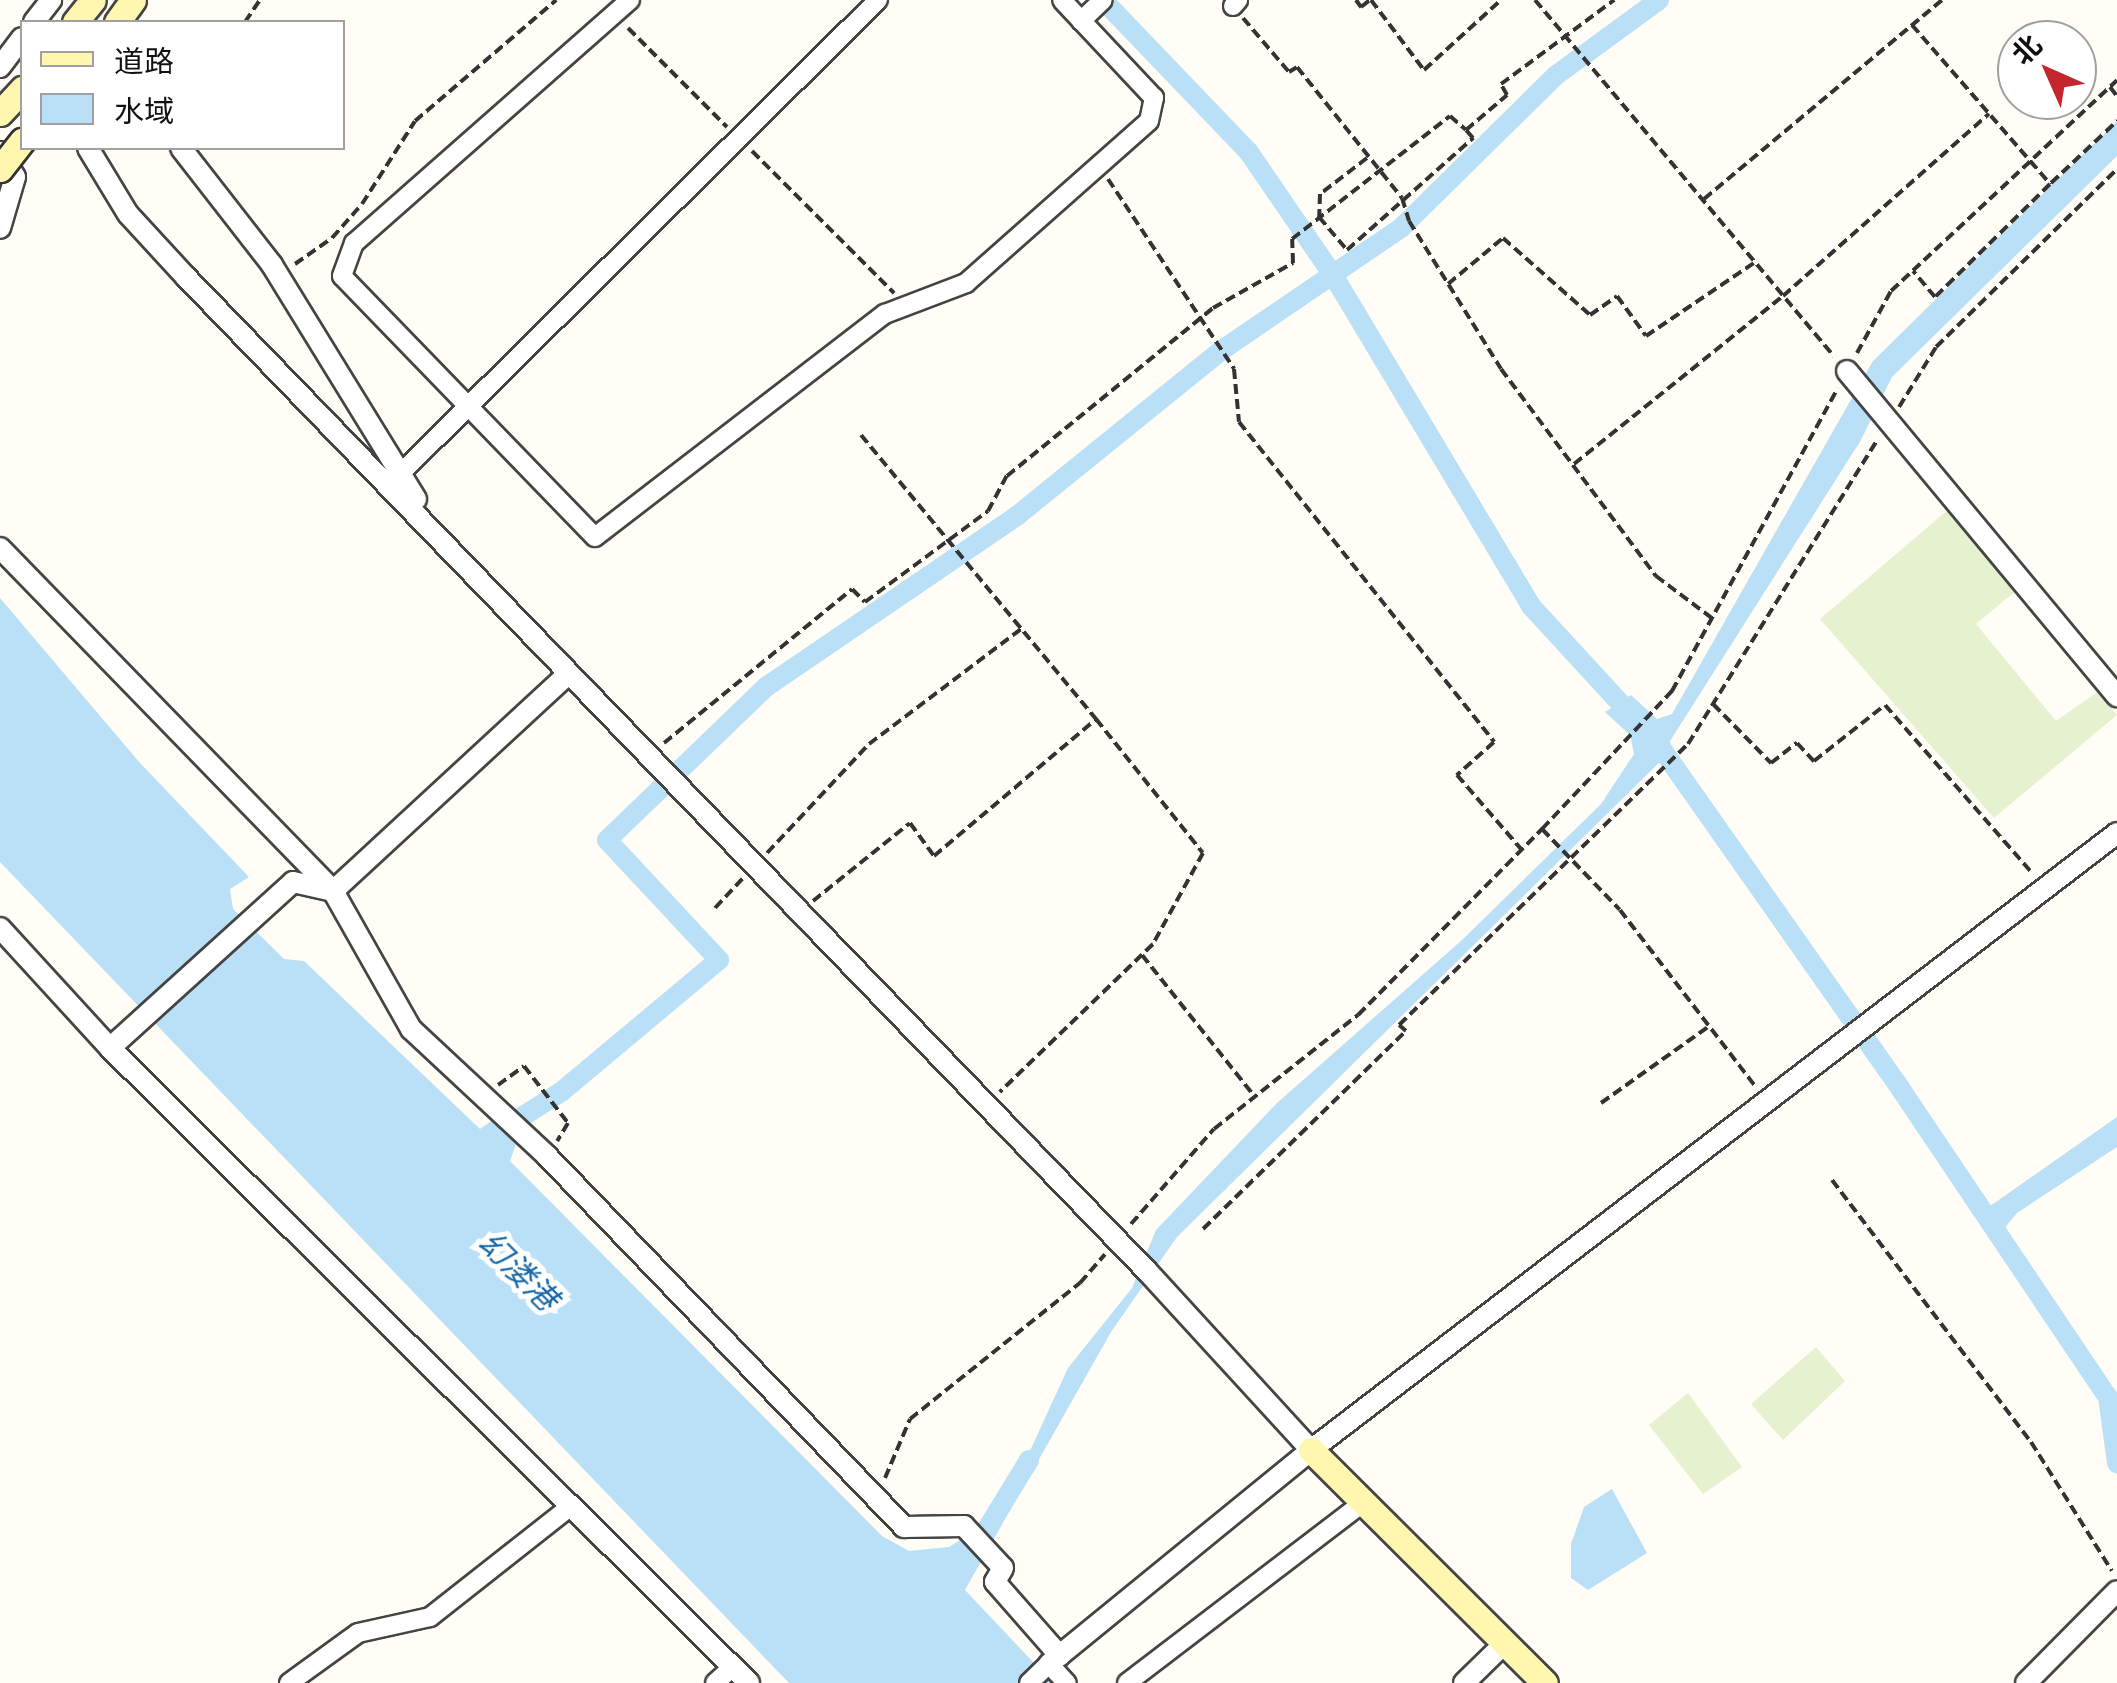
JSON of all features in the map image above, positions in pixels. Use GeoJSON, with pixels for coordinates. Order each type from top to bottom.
{"type":"FeatureCollection","features":[{"type":"Feature","properties":{"kind":"main road"},"geometry":{"type":"LineString","coordinates":[[77,20],[93,0]]}},
{"type":"Feature","properties":{"kind":"main road"},"geometry":{"type":"LineString","coordinates":[[118,20],[133,0]]}},
{"type":"Feature","properties":{"kind":"main road"},"geometry":{"type":"LineString","coordinates":[[0,113],[20,91]]}},
{"type":"Feature","properties":{"kind":"main road"},"geometry":{"type":"LineString","coordinates":[[0,169],[20,143]]}},
{"type":"Feature","properties":{"kind":"main road"},"geometry":{"type":"LineString","coordinates":[[1311,1450],[1544,1683]]}},
{"type":"Feature","properties":{"kind":"street"},"geometry":{"type":"LineString","coordinates":[[36,20],[51,0]]}},
{"type":"Feature","properties":{"kind":"street"},"geometry":{"type":"LineString","coordinates":[[630,0],[354,243],[342,276],[595,537],[885,314],[966,284],[1149,122],[1154,98],[1062,0]]}},
{"type":"Feature","properties":{"kind":"street"},"geometry":{"type":"LineString","coordinates":[[400,474],[878,0]]}},
{"type":"Feature","properties":{"kind":"street"},"geometry":{"type":"LineString","coordinates":[[1081,20],[1103,0]]}},
{"type":"Feature","properties":{"kind":"street"},"geometry":{"type":"LineString","coordinates":[[0,67],[20,41]]}},
{"type":"Feature","properties":{"kind":"street"},"geometry":{"type":"LineString","coordinates":[[89,150],[128,214],[460,556],[624,736],[649,756],[683,796],[1147,1270],[1311,1450]]}},
{"type":"Feature","properties":{"kind":"street"},"geometry":{"type":"LineString","coordinates":[[183,150],[278,276],[400,474],[460,556]]}},
{"type":"Feature","properties":{"kind":"street"},"geometry":{"type":"LineString","coordinates":[[0,152],[16,177],[0,228]]}},
{"type":"Feature","properties":{"kind":"street"},"geometry":{"type":"LineString","coordinates":[[1847,371],[2117,696]]}},
{"type":"Feature","properties":{"kind":"street"},"geometry":{"type":"LineString","coordinates":[[0,548],[333,891],[410,1029],[547,1156],[904,1528],[964,1526],[1003,1568],[995,1582],[1067,1683]]}},
{"type":"Feature","properties":{"kind":"street"},"geometry":{"type":"LineString","coordinates":[[333,891],[568,674]]}},
{"type":"Feature","properties":{"kind":"street"},"geometry":{"type":"LineString","coordinates":[[1030,1683],[1311,1450],[2117,833]]}},
{"type":"Feature","properties":{"kind":"street"},"geometry":{"type":"LineString","coordinates":[[110,1048],[293,882],[333,891]]}},
{"type":"Feature","properties":{"kind":"street"},"geometry":{"type":"LineString","coordinates":[[0,928],[110,1048],[749,1683]]}},
{"type":"Feature","properties":{"kind":"street"},"geometry":{"type":"LineString","coordinates":[[1127,1683],[1364,1502]]}},
{"type":"Feature","properties":{"kind":"street"},"geometry":{"type":"LineString","coordinates":[[288,1683],[358,1633],[430,1617],[571,1506]]}},
{"type":"Feature","properties":{"kind":"street"},"geometry":{"type":"LineString","coordinates":[[2026,1683],[2117,1592]]}},
{"type":"Feature","properties":{"kind":"street"},"geometry":{"type":"LineString","coordinates":[[1464,1683],[1505,1643]]}},
{"type":"Feature","properties":{"kind":"street"},"geometry":{"type":"LineString","coordinates":[[715,1683],[733,1667]]}},
{"type":"Feature","properties":{"kind":"path"},"geometry":{"type":"LineString","coordinates":[[278,276],[332,238],[415,121],[442,94],[556,0]]}},
{"type":"Feature","properties":{"kind":"path"},"geometry":{"type":"LineString","coordinates":[[1356,0],[1361,6],[1370,0],[1424,70],[1501,0]]}},
{"type":"Feature","properties":{"kind":"path"},"geometry":{"type":"LineString","coordinates":[[1535,0],[1847,371]]}},
{"type":"Feature","properties":{"kind":"path"},"geometry":{"type":"LineString","coordinates":[[1466,130],[1507,95],[1501,84],[1614,0]]}},
{"type":"Feature","properties":{"kind":"path"},"geometry":{"type":"LineString","coordinates":[[1702,200],[1942,0]]}},
{"type":"Feature","properties":{"kind":"path"},"geometry":{"type":"LineString","coordinates":[[1236,3],[1288,72],[1297,67],[1404,202],[1500,369],[1656,576],[1712,618]]}},
{"type":"Feature","properties":{"kind":"path"},"geometry":{"type":"LineString","coordinates":[[614,14],[907,306]]}},
{"type":"Feature","properties":{"kind":"path"},"geometry":{"type":"LineString","coordinates":[[1912,25],[2050,184]]}},
{"type":"Feature","properties":{"kind":"path"},"geometry":{"type":"LineString","coordinates":[[2110,87],[2117,96]]}},
{"type":"Feature","properties":{"kind":"path"},"geometry":{"type":"LineString","coordinates":[[1574,464],[1783,296],[1990,114]]}},
{"type":"Feature","properties":{"kind":"path"},"geometry":{"type":"LineString","coordinates":[[649,756],[852,589],[864,602],[988,511],[1007,476],[1200,318],[1292,263],[1292,239],[1319,217],[1376,171],[1450,116],[1472,138],[1347,250],[1319,217],[1320,194],[1367,158]]}},
{"type":"Feature","properties":{"kind":"path"},"geometry":{"type":"LineString","coordinates":[[1913,271],[1935,296],[2117,121]]}},
{"type":"Feature","properties":{"kind":"path"},"geometry":{"type":"LineString","coordinates":[[1099,166],[1234,369],[1238,422],[1494,742],[1457,775],[1522,850]]}},
{"type":"Feature","properties":{"kind":"path"},"geometry":{"type":"LineString","coordinates":[[1203,1230],[1406,1031],[1399,1025],[1688,744],[1936,347],[2117,170]]}},
{"type":"Feature","properties":{"kind":"path"},"geometry":{"type":"LineString","coordinates":[[1448,284],[1503,238],[1590,315],[1616,296],[1646,336],[1755,263]]}},
{"type":"Feature","properties":{"kind":"path"},"geometry":{"type":"LineString","coordinates":[[861,436],[1203,853],[1142,955],[986,1106]]}},
{"type":"Feature","properties":{"kind":"path"},"geometry":{"type":"LineString","coordinates":[[715,908],[869,744],[1022,630]]}},
{"type":"Feature","properties":{"kind":"path"},"geometry":{"type":"LineString","coordinates":[[877,1500],[910,1419],[1080,1284],[1214,1129],[1358,1015],[1672,691]]}},
{"type":"Feature","properties":{"kind":"path"},"geometry":{"type":"LineString","coordinates":[[1713,704],[1770,763],[1796,742],[1814,762],[1886,705],[2046,888]]}},
{"type":"Feature","properties":{"kind":"path"},"geometry":{"type":"LineString","coordinates":[[798,913],[910,823],[934,856],[1096,719]]}},
{"type":"Feature","properties":{"kind":"path"},"geometry":{"type":"LineString","coordinates":[[1542,829],[1620,910],[1766,1102]]}},
{"type":"Feature","properties":{"kind":"path"},"geometry":{"type":"LineString","coordinates":[[1142,955],[1255,1097]]}},
{"type":"Feature","properties":{"kind":"path"},"geometry":{"type":"LineString","coordinates":[[1602,1102],[1709,1026]]}},
{"type":"Feature","properties":{"kind":"path"},"geometry":{"type":"LineString","coordinates":[[482,1096],[524,1066],[568,1123],[547,1156]]}},
{"type":"Feature","properties":{"kind":"path"},"geometry":{"type":"LineString","coordinates":[[1832,1180],[2031,1442],[2117,1579]]}},
{"type":"Feature","properties":{"kind":"green space"},"geometry":{"type":"Polygon","coordinates":[[[1950,508],[2017,590],[1976,624],[2056,721],[2099,691],[2117,715],[1994,818],[1820,619],[1950,508]]]}},
{"type":"Feature","properties":{"kind":"green space"},"geometry":{"type":"Polygon","coordinates":[[[1816,1347],[1845,1381],[1783,1440],[1751,1404],[1816,1347]]]}},
{"type":"Feature","properties":{"kind":"green space"},"geometry":{"type":"Polygon","coordinates":[[[1688,1393],[1742,1467],[1703,1494],[1649,1425],[1688,1393]]]}},
{"type":"Feature","properties":{"kind":"water","name":"幻溇港"},"geometry":{"type":"Polygon","coordinates":[[[2117,121],[2117,156],[1892,377],[1861,440],[1670,741],[1671,751],[1177,1237],[1111,1332],[965,1590],[1053,1683],[789,1683],[0,862],[0,598],[140,763],[249,877],[230,889],[233,909],[284,959],[304,961],[480,1129],[497,1117],[518,1138],[510,1161],[882,1536],[909,1551],[949,1547],[1001,1514],[1068,1368],[1132,1288],[1156,1230],[1277,1103],[1462,940],[1601,804],[1634,754],[1630,735],[1605,712],[1631,695],[1657,719],[1672,714],[1873,361],[2117,121]]]}},
{"type":"Feature","properties":{"kind":"water"},"geometry":{"type":"Polygon","coordinates":[[[2117,1117],[2117,1147],[2017,1213],[1999,1235],[1983,1211],[2117,1117]]]}},
{"type":"Feature","properties":{"kind":"water"},"geometry":{"type":"Polygon","coordinates":[[[1612,1489],[1647,1553],[1588,1590],[1571,1578],[1571,1544],[1584,1507],[1612,1489]]]}},
{"type":"Feature","properties":{"kind":"waterway"},"geometry":{"type":"LineString","coordinates":[[1103,0],[1248,151],[1333,275],[1531,606],[1659,745],[1902,1091],[2108,1397],[2117,1463]]}},
{"type":"Feature","properties":{"kind":"waterway"},"geometry":{"type":"LineString","coordinates":[[498,1132],[561,1092],[719,960],[607,840],[766,687],[1018,515],[1222,350],[1402,227],[1555,76],[1659,0]]}},
{"type":"Feature","properties":{"kind":"waterway"},"geometry":{"type":"LineString","coordinates":[[979,1542],[1029,1460]]}}]}
